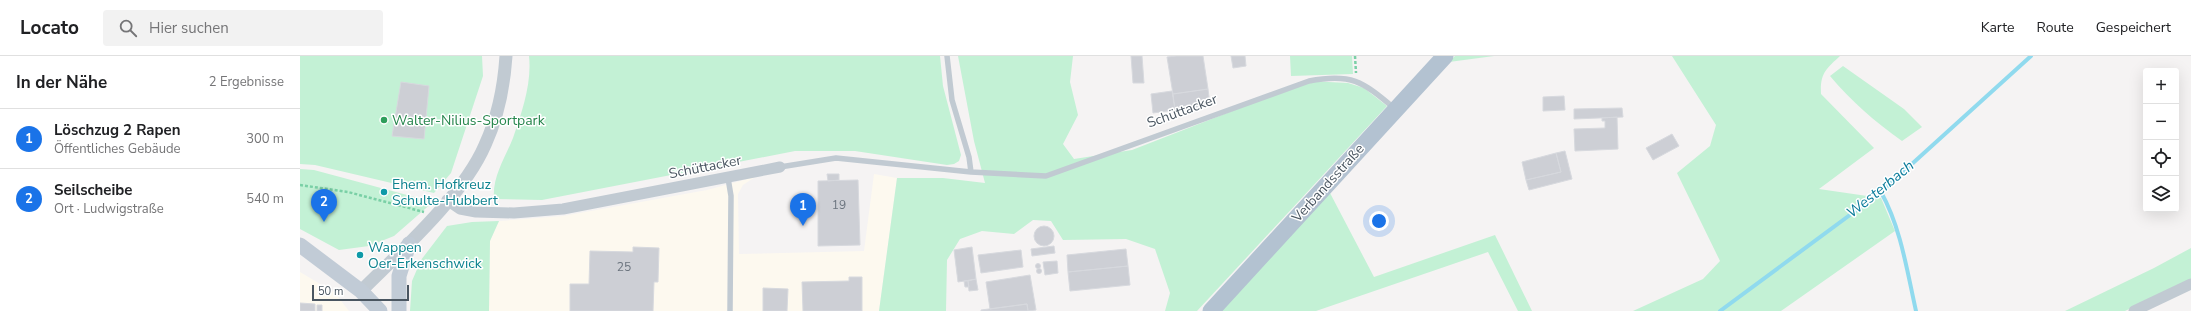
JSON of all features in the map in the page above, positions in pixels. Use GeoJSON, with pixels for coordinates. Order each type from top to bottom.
{"type":"FeatureCollection","features":[{"type":"Feature","properties":{"kind":"main road","name":"Verbandsstraße"},"geometry":{"type":"LineString","coordinates":[[1211,311],[1445,56]]}},
{"type":"Feature","properties":{"kind":"main road"},"geometry":{"type":"LineString","coordinates":[[399,311],[399,276],[409,244]]}},
{"type":"Feature","properties":{"kind":"main road"},"geometry":{"type":"LineString","coordinates":[[300,245],[328,264],[361,291],[380,311]]}},
{"type":"Feature","properties":{"kind":"street"},"geometry":{"type":"LineString","coordinates":[[361,291],[409,244],[463,182],[485,146],[498,110],[506,56]]}},
{"type":"Feature","properties":{"kind":"street","name":"Schüttacker"},"geometry":{"type":"LineString","coordinates":[[447,200],[460,209],[476,212],[564,210],[780,167]]}},
{"type":"Feature","properties":{"kind":"street"},"geometry":{"type":"LineString","coordinates":[[2134,311],[2191,284]]}},
{"type":"Feature","properties":{"kind":"lane"},"geometry":{"type":"LineString","coordinates":[[947,56],[952,100],[969,157],[971,172]]}},
{"type":"Feature","properties":{"kind":"lane","name":"Schüttacker"},"geometry":{"type":"LineString","coordinates":[[780,167],[836,158],[971,172],[1046,176],[1309,81],[1336,78],[1357,81],[1374,90],[1396,109]]}},
{"type":"Feature","properties":{"kind":"lane"},"geometry":{"type":"LineString","coordinates":[[728,178],[731,196],[730,311]]}},
{"type":"Feature","properties":{"kind":"path"},"geometry":{"type":"LineString","coordinates":[[1355,56],[1357,81]]}},
{"type":"Feature","properties":{"kind":"path"},"geometry":{"type":"LineString","coordinates":[[300,185],[348,192],[434,215]]}},
{"type":"Feature","properties":{"kind":"shaded area"},"geometry":{"type":"Polygon","coordinates":[[[874,174],[897,178],[879,311],[489,311],[490,241],[499,221],[563,216],[707,190],[755,177],[743,185],[738,194],[739,254],[864,251],[874,174]]]}},
{"type":"Feature","properties":{"kind":"shaded area"},"geometry":{"type":"Polygon","coordinates":[[[300,272],[335,293],[349,311],[300,311],[300,272]]]}},
{"type":"Feature","properties":{"kind":"green space","name":"Walter-Nilius-Sportpark"},"geometry":{"type":"Polygon","coordinates":[[[300,56],[482,56],[483,76],[451,173],[434,193],[315,165],[300,164],[300,56]]]}},
{"type":"Feature","properties":{"kind":"green space"},"geometry":{"type":"Polygon","coordinates":[[[529,56],[940,56],[943,86],[961,155],[959,161],[954,164],[947,165],[855,151],[795,151],[542,200],[494,199],[497,175],[513,138],[526,97],[530,66],[529,56]]]}},
{"type":"Feature","properties":{"kind":"green space"},"geometry":{"type":"Polygon","coordinates":[[[958,56],[1073,56],[1070,82],[1078,115],[1063,144],[1074,159],[1132,150],[1309,81],[1348,83],[1364,88],[1387,106],[1197,311],[1165,311],[1170,293],[1155,249],[1126,239],[1063,240],[1051,221],[1033,220],[1014,234],[982,231],[960,239],[947,260],[946,311],[879,311],[897,178],[943,178],[985,183],[974,141],[958,56]]]}},
{"type":"Feature","properties":{"kind":"green space"},"geometry":{"type":"Polygon","coordinates":[[[1290,56],[1352,56],[1353,74],[1291,76],[1290,56]]]}},
{"type":"Feature","properties":{"kind":"green space"},"geometry":{"type":"Polygon","coordinates":[[[1455,56],[1494,56],[1449,62],[1455,56]]]}},
{"type":"Feature","properties":{"kind":"green space"},"geometry":{"type":"Polygon","coordinates":[[[1672,56],[1840,56],[1831,64],[1823,76],[1821,94],[1874,148],[1819,189],[1881,198],[1895,231],[1781,311],[1633,311],[1703,279],[1720,261],[1677,173],[1710,146],[1716,125],[1672,56]]]}},
{"type":"Feature","properties":{"kind":"green space"},"geometry":{"type":"Polygon","coordinates":[[[1843,66],[1904,109],[1922,127],[1902,141],[1882,126],[1855,103],[1830,76],[1843,66]]]}},
{"type":"Feature","properties":{"kind":"green space"},"geometry":{"type":"Polygon","coordinates":[[[300,169],[314,170],[433,202],[394,236],[369,246],[339,250],[300,229],[300,169]]]}},
{"type":"Feature","properties":{"kind":"green space"},"geometry":{"type":"Polygon","coordinates":[[[1330,193],[1374,277],[1495,235],[1532,311],[1518,311],[1488,252],[1316,311],[1220,311],[1330,193]]]}},
{"type":"Feature","properties":{"kind":"green space"},"geometry":{"type":"Polygon","coordinates":[[[499,221],[490,241],[489,311],[410,311],[412,281],[421,260],[447,226],[472,222],[499,221]]]}},
{"type":"Feature","properties":{"kind":"green space"},"geometry":{"type":"Polygon","coordinates":[[[2191,248],[2191,279],[2125,311],[2065,311],[2154,268],[2191,248]]]}},
{"type":"Feature","properties":{"kind":"building"},"geometry":{"type":"Polygon","coordinates":[[[1131,56],[1142,56],[1144,83],[1133,83],[1131,56]]]}},
{"type":"Feature","properties":{"kind":"building"},"geometry":{"type":"Polygon","coordinates":[[[1203,56],[1208,89],[1173,94],[1167,57],[1203,56]]]}},
{"type":"Feature","properties":{"kind":"building"},"geometry":{"type":"Polygon","coordinates":[[[1231,56],[1245,56],[1246,66],[1233,68],[1231,56]]]}},
{"type":"Feature","properties":{"kind":"building"},"geometry":{"type":"Polygon","coordinates":[[[401,82],[429,86],[424,139],[392,136],[401,82]]]}},
{"type":"Feature","properties":{"kind":"building"},"geometry":{"type":"Polygon","coordinates":[[[1208,89],[1210,105],[1175,110],[1173,94],[1208,89]]]}},
{"type":"Feature","properties":{"kind":"building"},"geometry":{"type":"Polygon","coordinates":[[[1172,91],[1175,110],[1153,113],[1151,94],[1172,91]]]}},
{"type":"Feature","properties":{"kind":"building"},"geometry":{"type":"Polygon","coordinates":[[[1564,96],[1565,110],[1543,111],[1543,97],[1564,96]]]}},
{"type":"Feature","properties":{"kind":"building"},"geometry":{"type":"Polygon","coordinates":[[[1622,108],[1623,117],[1574,119],[1574,109],[1622,108]]]}},
{"type":"Feature","properties":{"kind":"building"},"geometry":{"type":"Polygon","coordinates":[[[1617,117],[1618,149],[1575,151],[1574,129],[1605,128],[1605,121],[1602,121],[1602,118],[1617,117]]]}},
{"type":"Feature","properties":{"kind":"building"},"geometry":{"type":"Polygon","coordinates":[[[1672,134],[1679,146],[1653,160],[1646,148],[1672,134]]]}},
{"type":"Feature","properties":{"kind":"building"},"geometry":{"type":"Polygon","coordinates":[[[1565,151],[1572,179],[1529,190],[1526,180],[1561,172],[1556,153],[1565,151]]]}},
{"type":"Feature","properties":{"kind":"building"},"geometry":{"type":"Polygon","coordinates":[[[1556,153],[1561,172],[1526,180],[1522,162],[1556,153]]]}},
{"type":"Feature","properties":{"kind":"building"},"geometry":{"type":"Polygon","coordinates":[[[827,174],[839,174],[839,180],[828,181],[827,174]]]}},
{"type":"Feature","properties":{"kind":"building"},"geometry":{"type":"Polygon","coordinates":[[[858,180],[860,245],[818,246],[818,181],[858,180]]]}},
{"type":"Feature","properties":{"kind":"building"},"geometry":{"type":"Polygon","coordinates":[[[1044,226],[1051,229],[1054,236],[1051,243],[1044,246],[1037,243],[1034,236],[1037,229],[1044,226]]]}},
{"type":"Feature","properties":{"kind":"building"},"geometry":{"type":"Polygon","coordinates":[[[1054,246],[1055,253],[1032,256],[1031,249],[1054,246]]]}},
{"type":"Feature","properties":{"kind":"building"},"geometry":{"type":"Polygon","coordinates":[[[633,247],[659,248],[658,282],[654,282],[653,311],[570,311],[570,284],[589,284],[590,251],[633,252],[633,247]]]}},
{"type":"Feature","properties":{"kind":"building"},"geometry":{"type":"Polygon","coordinates":[[[972,247],[976,279],[958,282],[954,250],[972,247]]]}},
{"type":"Feature","properties":{"kind":"building"},"geometry":{"type":"Polygon","coordinates":[[[1126,249],[1128,266],[1068,272],[1067,255],[1126,249]]]}},
{"type":"Feature","properties":{"kind":"building"},"geometry":{"type":"Polygon","coordinates":[[[1021,250],[1023,267],[981,273],[978,255],[1021,250]]]}},
{"type":"Feature","properties":{"kind":"building"},"geometry":{"type":"Polygon","coordinates":[[[1057,261],[1058,273],[1045,275],[1043,262],[1057,261]]]}},
{"type":"Feature","properties":{"kind":"building"},"geometry":{"type":"Polygon","coordinates":[[[1038,263],[1041,266],[1038,269],[1035,266],[1038,263]]]}},
{"type":"Feature","properties":{"kind":"building"},"geometry":{"type":"Polygon","coordinates":[[[1128,266],[1130,285],[1070,291],[1068,272],[1128,266]]]}},
{"type":"Feature","properties":{"kind":"building"},"geometry":{"type":"Polygon","coordinates":[[[1039,268],[1042,271],[1039,274],[1036,271],[1039,268]]]}},
{"type":"Feature","properties":{"kind":"building"},"geometry":{"type":"Polygon","coordinates":[[[1030,275],[1036,310],[1028,311],[1027,304],[990,309],[986,282],[1030,275]]]}},
{"type":"Feature","properties":{"kind":"building"},"geometry":{"type":"Polygon","coordinates":[[[849,277],[862,277],[862,311],[803,311],[802,282],[849,281],[849,277]]]}},
{"type":"Feature","properties":{"kind":"building"},"geometry":{"type":"Polygon","coordinates":[[[976,279],[978,290],[969,291],[968,281],[976,279]]]}},
{"type":"Feature","properties":{"kind":"building"},"geometry":{"type":"Polygon","coordinates":[[[964,281],[968,281],[969,287],[965,287],[964,281]]]}},
{"type":"Feature","properties":{"kind":"building"},"geometry":{"type":"Polygon","coordinates":[[[763,288],[788,289],[787,311],[763,311],[763,288]]]}},
{"type":"Feature","properties":{"kind":"building"},"geometry":{"type":"Polygon","coordinates":[[[300,303],[315,304],[315,311],[300,311],[300,303]]]}},
{"type":"Feature","properties":{"kind":"building"},"geometry":{"type":"Polygon","coordinates":[[[1027,304],[1028,311],[981,311],[981,310],[1027,304]]]}},
{"type":"Feature","properties":{"kind":"building"},"geometry":{"type":"Polygon","coordinates":[[[317,305],[322,305],[322,311],[317,311],[317,305]]]}},
{"type":"Feature","properties":{"kind":"waterway","name":"Westerbach"},"geometry":{"type":"LineString","coordinates":[[1720,311],[1881,192],[2031,56]]}},
{"type":"Feature","properties":{"kind":"waterway"},"geometry":{"type":"LineString","coordinates":[[1881,192],[1894,220],[1916,311]]}},
{"type":"Feature","properties":{"kind":"place","name":"Walter-Nilius-Sportpark"},"geometry":{"type":"Point","coordinates":[384,120]}},
{"type":"Feature","properties":{"kind":"place","name":"Ehem. Hofkreuz Schulte-Hubbert"},"geometry":{"type":"Point","coordinates":[384,192]}},
{"type":"Feature","properties":{"kind":"place","name":"Seilscheibe"},"geometry":{"type":"Point","coordinates":[324,222]}},
{"type":"Feature","properties":{"kind":"place","name":"Löschzug 2 Rapen"},"geometry":{"type":"Point","coordinates":[803,226]}},
{"type":"Feature","properties":{"kind":"place","name":"Wappen Oer-Erkenschwick"},"geometry":{"type":"Point","coordinates":[360,255]}}]}
